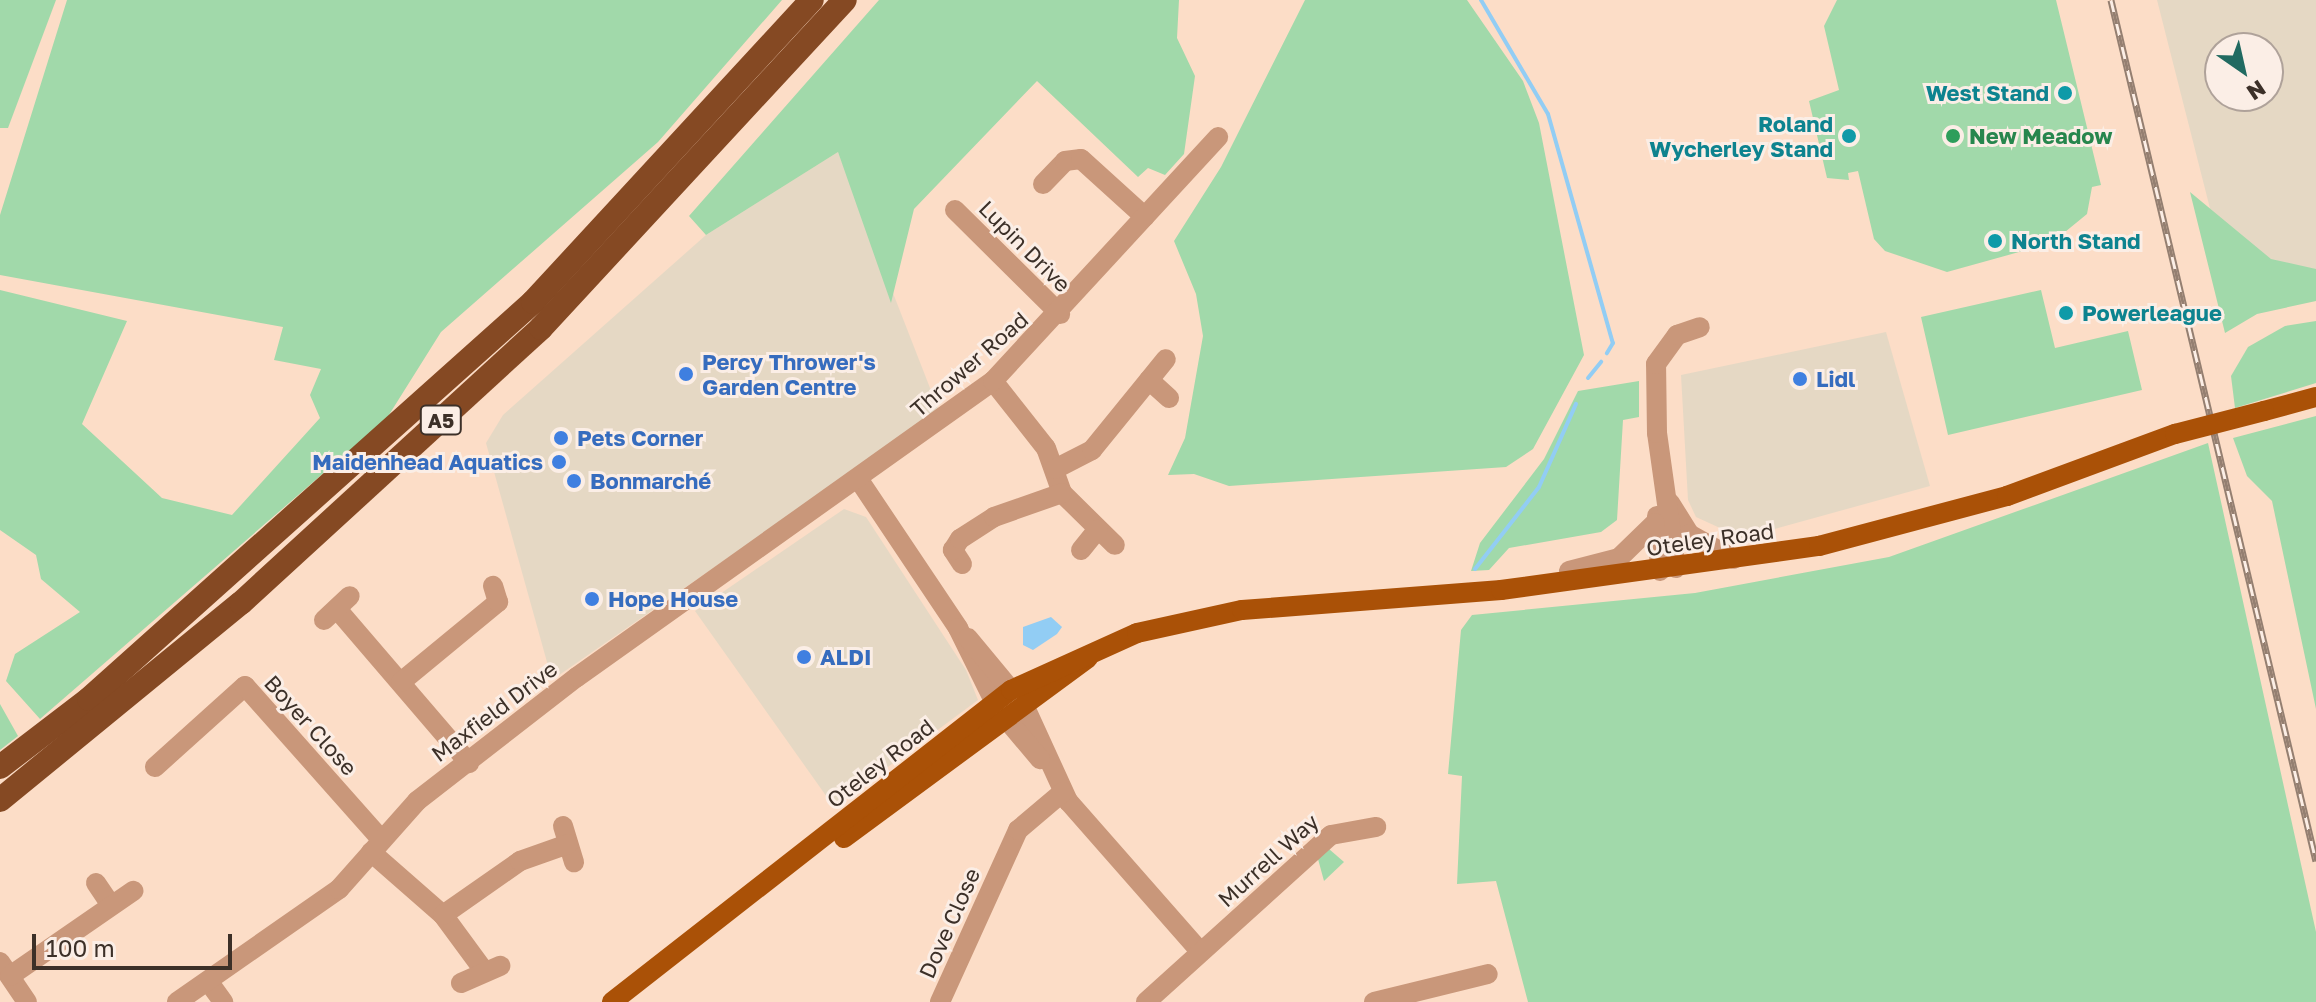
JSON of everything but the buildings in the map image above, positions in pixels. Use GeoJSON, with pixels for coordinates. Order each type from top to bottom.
{"type":"FeatureCollection","features":[{"type":"Feature","properties":{"kind":"highway","name":"A5"},"geometry":{"type":"LineString","coordinates":[[0,767],[207,596],[533,302],[812,0]]}},
{"type":"Feature","properties":{"kind":"highway","name":"A5"},"geometry":{"type":"LineString","coordinates":[[0,800],[241,603],[541,328],[845,0]]}},
{"type":"Feature","properties":{"kind":"main road","name":"Oteley Road"},"geometry":{"type":"LineString","coordinates":[[612,1002],[1010,699],[1096,651],[1143,631],[1242,610],[1501,590],[1734,559],[1948,514],[2175,434],[2316,397]]}},
{"type":"Feature","properties":{"kind":"main road"},"geometry":{"type":"LineString","coordinates":[[1008,721],[1010,699]]}},
{"type":"Feature","properties":{"kind":"main road","name":"Oteley Road"},"geometry":{"type":"LineString","coordinates":[[705,933],[1008,721]]}},
{"type":"Feature","properties":{"kind":"street","name":"Thrower Road"},"geometry":{"type":"LineString","coordinates":[[859,480],[993,381],[1060,314],[1218,137]]}},
{"type":"Feature","properties":{"kind":"street"},"geometry":{"type":"LineString","coordinates":[[1043,184],[1065,161],[1081,159],[1145,217]]}},
{"type":"Feature","properties":{"kind":"street","name":"Lupin Drive"},"geometry":{"type":"LineString","coordinates":[[955,210],[1060,314]]}},
{"type":"Feature","properties":{"kind":"street"},"geometry":{"type":"LineString","coordinates":[[1668,569],[1656,364],[1677,335],[1700,327]]}},
{"type":"Feature","properties":{"kind":"street"},"geometry":{"type":"LineString","coordinates":[[1055,469],[1092,450],[1166,359]]}},
{"type":"Feature","properties":{"kind":"street"},"geometry":{"type":"LineString","coordinates":[[1149,380],[1169,398]]}},
{"type":"Feature","properties":{"kind":"street"},"geometry":{"type":"LineString","coordinates":[[993,381],[1036,433],[1055,469],[1062,493],[1115,545]]}},
{"type":"Feature","properties":{"kind":"street"},"geometry":{"type":"LineString","coordinates":[[859,480],[959,630],[1010,699],[1061,788]]}},
{"type":"Feature","properties":{"kind":"street","name":"Maxfield Drive"},"geometry":{"type":"LineString","coordinates":[[177,1002],[339,889],[376,846],[469,763],[577,677],[859,480]]}},
{"type":"Feature","properties":{"kind":"street"},"geometry":{"type":"LineString","coordinates":[[952,554],[994,517],[1062,493]]}},
{"type":"Feature","properties":{"kind":"street"},"geometry":{"type":"LineString","coordinates":[[1501,590],[1619,558],[1655,523],[1664,493]]}},
{"type":"Feature","properties":{"kind":"street"},"geometry":{"type":"LineString","coordinates":[[1664,493],[1689,534],[1734,559]]}},
{"type":"Feature","properties":{"kind":"street"},"geometry":{"type":"LineString","coordinates":[[1655,523],[1668,569]]}},
{"type":"Feature","properties":{"kind":"street"},"geometry":{"type":"LineString","coordinates":[[1081,550],[1097,530]]}},
{"type":"Feature","properties":{"kind":"street"},"geometry":{"type":"LineString","coordinates":[[401,682],[501,596]]}},
{"type":"Feature","properties":{"kind":"street"},"geometry":{"type":"LineString","coordinates":[[337,608],[469,763]]}},
{"type":"Feature","properties":{"kind":"street","name":"Boyer Close"},"geometry":{"type":"LineString","coordinates":[[165,766],[245,686],[376,846]]}},
{"type":"Feature","properties":{"kind":"street"},"geometry":{"type":"LineString","coordinates":[[1008,721],[1200,951]]}},
{"type":"Feature","properties":{"kind":"street","name":"Dove Close"},"geometry":{"type":"LineString","coordinates":[[940,1002],[1018,830],[1061,788]]}},
{"type":"Feature","properties":{"kind":"street","name":"Murrell Way"},"geometry":{"type":"LineString","coordinates":[[1146,1002],[1331,835],[1363,834]]}},
{"type":"Feature","properties":{"kind":"street"},"geometry":{"type":"LineString","coordinates":[[443,915],[520,861],[569,844]]}},
{"type":"Feature","properties":{"kind":"street"},"geometry":{"type":"LineString","coordinates":[[376,846],[491,967],[461,983]]}},
{"type":"Feature","properties":{"kind":"street"},"geometry":{"type":"LineString","coordinates":[[96,883],[111,905]]}},
{"type":"Feature","properties":{"kind":"street"},"geometry":{"type":"LineString","coordinates":[[27,1002],[5,969],[133,891]]}},
{"type":"Feature","properties":{"kind":"street"},"geometry":{"type":"LineString","coordinates":[[1374,1002],[1488,974]]}},
{"type":"Feature","properties":{"kind":"street"},"geometry":{"type":"LineString","coordinates":[[1466,980],[1471,1001]]}},
{"type":"Feature","properties":{"kind":"street"},"geometry":{"type":"LineString","coordinates":[[208,981],[223,1002]]}},
{"type":"Feature","properties":{"kind":"shaded area"},"geometry":{"type":"Polygon","coordinates":[[[2157,0],[2316,0],[2316,292],[2232,295],[2157,0]]]}},
{"type":"Feature","properties":{"kind":"shaded area"},"geometry":{"type":"Polygon","coordinates":[[[838,152],[939,411],[552,680],[486,443],[503,415],[706,235],[838,152]]]}},
{"type":"Feature","properties":{"kind":"shaded area"},"geometry":{"type":"Polygon","coordinates":[[[1886,332],[1930,486],[1742,538],[1696,517],[1688,500],[1681,375],[1886,332]]]}},
{"type":"Feature","properties":{"kind":"shaded area"},"geometry":{"type":"Polygon","coordinates":[[[844,509],[866,517],[966,670],[978,700],[834,807],[695,611],[844,509]]]}},
{"type":"Feature","properties":{"kind":"green space"},"geometry":{"type":"Polygon","coordinates":[[[0,0],[56,0],[8,128],[0,128],[0,0]]]}},
{"type":"Feature","properties":{"kind":"green space"},"geometry":{"type":"Polygon","coordinates":[[[67,0],[782,0],[658,142],[441,332],[387,418],[40,719],[6,681],[15,654],[80,612],[41,579],[36,555],[0,530],[0,290],[127,321],[82,424],[162,498],[232,515],[320,418],[310,395],[321,369],[274,360],[283,327],[0,275],[0,215],[67,0]]]}},
{"type":"Feature","properties":{"kind":"green space"},"geometry":{"type":"Polygon","coordinates":[[[879,0],[1179,0],[1177,38],[1195,76],[1184,154],[1165,175],[1148,168],[1138,177],[1037,81],[914,209],[891,303],[838,152],[706,235],[689,216],[879,0]]]}},
{"type":"Feature","properties":{"kind":"green space"},"geometry":{"type":"Polygon","coordinates":[[[1305,0],[1467,0],[1523,81],[1539,123],[1584,355],[1533,449],[1506,467],[1229,486],[1194,474],[1168,475],[1185,438],[1203,336],[1196,294],[1174,241],[1221,167],[1305,0]]]}},
{"type":"Feature","properties":{"kind":"green space","name":"New Meadow"},"geometry":{"type":"Polygon","coordinates":[[[1837,0],[2056,0],[2101,185],[2092,187],[2087,214],[2065,232],[2066,239],[1947,272],[1885,251],[1874,239],[1858,171],[1848,173],[1849,180],[1827,178],[1809,101],[1839,90],[1824,26],[1837,0]]]}},
{"type":"Feature","properties":{"kind":"green space"},"geometry":{"type":"Polygon","coordinates":[[[2190,192],[2271,259],[2316,269],[2316,301],[2257,314],[2225,333],[2190,192]]]}},
{"type":"Feature","properties":{"kind":"green space"},"geometry":{"type":"Polygon","coordinates":[[[2041,290],[2055,348],[2128,331],[2142,390],[1948,435],[1921,317],[2041,290]]]}},
{"type":"Feature","properties":{"kind":"green space"},"geometry":{"type":"Polygon","coordinates":[[[2316,321],[2316,383],[2235,408],[2231,376],[2248,347],[2285,326],[2316,321]]]}},
{"type":"Feature","properties":{"kind":"green space"},"geometry":{"type":"Polygon","coordinates":[[[1639,381],[1639,417],[1623,420],[1617,520],[1601,532],[1509,548],[1489,570],[1471,571],[1480,543],[1544,459],[1578,391],[1639,381]]]}},
{"type":"Feature","properties":{"kind":"green space"},"geometry":{"type":"Polygon","coordinates":[[[2316,416],[2316,709],[2272,501],[2247,476],[2233,438],[2316,416]]]}},
{"type":"Feature","properties":{"kind":"green space"},"geometry":{"type":"Polygon","coordinates":[[[2208,443],[2316,932],[2316,1002],[1528,1002],[1496,881],[1457,884],[1462,776],[1448,774],[1461,630],[1472,615],[1695,593],[1889,557],[2208,443]]]}},
{"type":"Feature","properties":{"kind":"green space"},"geometry":{"type":"Polygon","coordinates":[[[0,704],[18,736],[0,750],[0,704]]]}},
{"type":"Feature","properties":{"kind":"green space"},"geometry":{"type":"Polygon","coordinates":[[[1329,849],[1344,862],[1324,881],[1318,859],[1329,849]]]}},
{"type":"Feature","properties":{"kind":"water"},"geometry":{"type":"Polygon","coordinates":[[[1051,617],[1062,627],[1057,634],[1033,650],[1023,645],[1023,627],[1051,617]]]}},
{"type":"Feature","properties":{"kind":"waterway"},"geometry":{"type":"LineString","coordinates":[[1481,0],[1548,114],[1613,343],[1607,353]]}},
{"type":"Feature","properties":{"kind":"waterway"},"geometry":{"type":"LineString","coordinates":[[1588,378],[1601,362]]}},
{"type":"Feature","properties":{"kind":"waterway"},"geometry":{"type":"LineString","coordinates":[[1475,569],[1539,487],[1576,404]]}},
{"type":"Feature","properties":{"kind":"railway"},"geometry":{"type":"LineString","coordinates":[[2111,0],[2316,861]]}},
{"type":"Feature","properties":{"kind":"place","name":"West Stand"},"geometry":{"type":"Point","coordinates":[2065,93]}},
{"type":"Feature","properties":{"kind":"place","name":"Roland Wycherley Stand"},"geometry":{"type":"Point","coordinates":[1849,136]}},
{"type":"Feature","properties":{"kind":"place","name":"New Meadow"},"geometry":{"type":"Point","coordinates":[1953,136]}},
{"type":"Feature","properties":{"kind":"place","name":"North Stand"},"geometry":{"type":"Point","coordinates":[1995,241]}},
{"type":"Feature","properties":{"kind":"place","name":"Powerleague"},"geometry":{"type":"Point","coordinates":[2066,313]}},
{"type":"Feature","properties":{"kind":"place","name":"Percy Thrower's Garden Centre"},"geometry":{"type":"Point","coordinates":[686,374]}},
{"type":"Feature","properties":{"kind":"place","name":"Lidl"},"geometry":{"type":"Point","coordinates":[1800,379]}},
{"type":"Feature","properties":{"kind":"place","name":"Pets Corner"},"geometry":{"type":"Point","coordinates":[561,438]}},
{"type":"Feature","properties":{"kind":"place","name":"Maidenhead Aquatics"},"geometry":{"type":"Point","coordinates":[559,462]}},
{"type":"Feature","properties":{"kind":"place","name":"Bonmarché"},"geometry":{"type":"Point","coordinates":[574,481]}},
{"type":"Feature","properties":{"kind":"place","name":"Hope House"},"geometry":{"type":"Point","coordinates":[592,599]}},
{"type":"Feature","properties":{"kind":"place","name":"ALDI"},"geometry":{"type":"Point","coordinates":[804,657]}}]}
